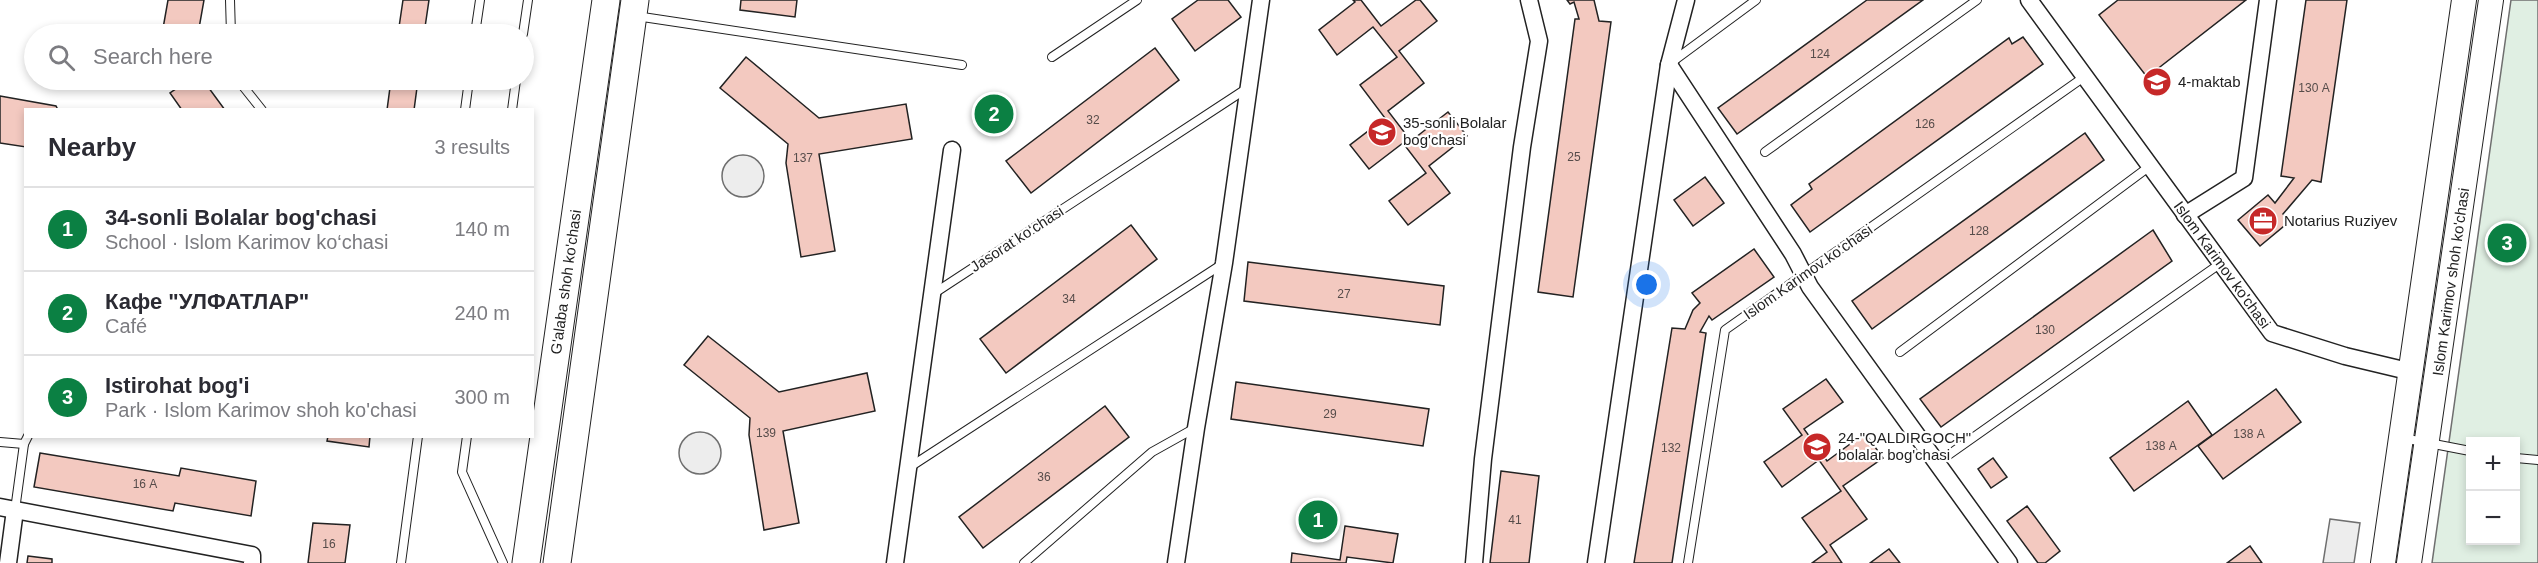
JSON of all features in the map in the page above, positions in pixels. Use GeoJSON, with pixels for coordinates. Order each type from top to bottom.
{"type":"FeatureCollection","features":[{"type":"Feature","properties":{"kind":"main road","name":"G'alaba shoh ko'chasi"},"geometry":{"type":"LineString","coordinates":[[526,563],[606,0]]}},
{"type":"Feature","properties":{"kind":"main road","name":"Islom Karimov shoh ko'chasi"},"geometry":{"type":"LineString","coordinates":[[2383,563],[2464,0]]}},
{"type":"Feature","properties":{"kind":"main road","name":"Islom Karimov shoh ko'chasi"},"geometry":{"type":"LineString","coordinates":[[2409,563],[2491,0]]}},
{"type":"Feature","properties":{"kind":"main road","name":"G'alaba shoh ko'chasi"},"geometry":{"type":"LineString","coordinates":[[557,563],[634,8]]}},
{"type":"Feature","properties":{"kind":"street"},"geometry":{"type":"LineString","coordinates":[[1176,563],[1224,263],[1261,0]]}},
{"type":"Feature","properties":{"kind":"street"},"geometry":{"type":"LineString","coordinates":[[1474,563],[1483,459],[1520,158],[1539,41],[1529,0]]}},
{"type":"Feature","properties":{"kind":"street"},"geometry":{"type":"LineString","coordinates":[[1596,563],[1670,64],[1686,0]]}},
{"type":"Feature","properties":{"kind":"street","name":"Islom Karimov ko'chasi"},"geometry":{"type":"LineString","coordinates":[[2029,0],[2272,333],[2345,356],[2412,372]]}},
{"type":"Feature","properties":{"kind":"street"},"geometry":{"type":"LineString","coordinates":[[2186,215],[2244,178],[2268,0]]}},
{"type":"Feature","properties":{"kind":"street"},"geometry":{"type":"LineString","coordinates":[[1670,64],[1793,254],[1810,287],[2009,563]]}},
{"type":"Feature","properties":{"kind":"street"},"geometry":{"type":"LineString","coordinates":[[895,563],[930,295],[952,150]]}},
{"type":"Feature","properties":{"kind":"street"},"geometry":{"type":"LineString","coordinates":[[8,563],[7,508],[252,555],[252,563]]}},
{"type":"Feature","properties":{"kind":"lane"},"geometry":{"type":"LineString","coordinates":[[230,0],[231,24]]}},
{"type":"Feature","properties":{"kind":"lane"},"geometry":{"type":"LineString","coordinates":[[477,24],[480,0]]}},
{"type":"Feature","properties":{"kind":"lane"},"geometry":{"type":"LineString","coordinates":[[524,24],[528,0]]}},
{"type":"Feature","properties":{"kind":"lane"},"geometry":{"type":"LineString","coordinates":[[1052,57],[1137,0]]}},
{"type":"Feature","properties":{"kind":"lane"},"geometry":{"type":"LineString","coordinates":[[1670,64],[1756,0]]}},
{"type":"Feature","properties":{"kind":"lane"},"geometry":{"type":"LineString","coordinates":[[1765,152],[1977,0]]}},
{"type":"Feature","properties":{"kind":"lane"},"geometry":{"type":"LineString","coordinates":[[634,8],[962,65]]}},
{"type":"Feature","properties":{"kind":"lane","name":"Islom Karimov ko‘chasi"},"geometry":{"type":"LineString","coordinates":[[1688,563],[1725,330],[2084,76]]}},
{"type":"Feature","properties":{"kind":"lane","name":"Jasorat ko‘chasi"},"geometry":{"type":"LineString","coordinates":[[930,295],[1249,87]]}},
{"type":"Feature","properties":{"kind":"lane"},"geometry":{"type":"LineString","coordinates":[[246,90],[260,108]]}},
{"type":"Feature","properties":{"kind":"lane"},"geometry":{"type":"LineString","coordinates":[[465,108],[468,90]]}},
{"type":"Feature","properties":{"kind":"lane"},"geometry":{"type":"LineString","coordinates":[[512,108],[515,90]]}},
{"type":"Feature","properties":{"kind":"lane"},"geometry":{"type":"LineString","coordinates":[[1900,352],[2150,166]]}},
{"type":"Feature","properties":{"kind":"lane"},"geometry":{"type":"LineString","coordinates":[[907,468],[1224,263]]}},
{"type":"Feature","properties":{"kind":"lane"},"geometry":{"type":"LineString","coordinates":[[1937,463],[2221,263]]}},
{"type":"Feature","properties":{"kind":"lane"},"geometry":{"type":"LineString","coordinates":[[1024,563],[1152,452],[1196,428]]}},
{"type":"Feature","properties":{"kind":"lane"},"geometry":{"type":"LineString","coordinates":[[401,563],[418,438]]}},
{"type":"Feature","properties":{"kind":"lane"},"geometry":{"type":"LineString","coordinates":[[467,438],[462,472],[503,563]]}},
{"type":"Feature","properties":{"kind":"lane"},"geometry":{"type":"LineString","coordinates":[[2402,438],[2466,449]]}},
{"type":"Feature","properties":{"kind":"lane"},"geometry":{"type":"LineString","coordinates":[[0,442],[26,440],[7,508]]}},
{"type":"Feature","properties":{"kind":"lane"},"geometry":{"type":"LineString","coordinates":[[2520,458],[2538,460]]}},
{"type":"Feature","properties":{"kind":"green space"},"geometry":{"type":"Polygon","coordinates":[[[2511,0],[2538,0],[2538,563],[2432,563],[2511,0]]]}},
{"type":"Feature","properties":{"kind":"shaded area"},"geometry":{"type":"Polygon","coordinates":[[[743,155],[758,161],[764,176],[758,191],[743,197],[728,191],[722,176],[728,161],[743,155]]]}},
{"type":"Feature","properties":{"kind":"shaded area"},"geometry":{"type":"Polygon","coordinates":[[[700,432],[715,438],[721,453],[715,468],[700,474],[685,468],[679,453],[685,438],[700,432]]]}},
{"type":"Feature","properties":{"kind":"shaded area"},"geometry":{"type":"Polygon","coordinates":[[[2330,519],[2360,523],[2354,563],[2323,563],[2330,519]]]}},
{"type":"Feature","properties":{"kind":"building"},"geometry":{"type":"Polygon","coordinates":[[[168,0],[204,0],[200,24],[164,24],[168,0]]]}},
{"type":"Feature","properties":{"kind":"building"},"geometry":{"type":"Polygon","coordinates":[[[403,0],[429,0],[425,24],[399,24],[403,0]]]}},
{"type":"Feature","properties":{"kind":"building"},"geometry":{"type":"Polygon","coordinates":[[[741,0],[797,0],[795,17],[740,10],[741,0]]]}},
{"type":"Feature","properties":{"kind":"building"},"geometry":{"type":"Polygon","coordinates":[[[1198,0],[1228,0],[1241,17],[1195,51],[1172,19],[1198,0]]]}},
{"type":"Feature","properties":{"kind":"building"},"geometry":{"type":"Polygon","coordinates":[[[1353,0],[1361,0],[1381,26],[1416,0],[1420,0],[1437,21],[1399,51],[1424,83],[1388,111],[1411,141],[1448,112],[1467,136],[1429,166],[1450,193],[1408,225],[1389,201],[1426,173],[1403,143],[1369,169],[1350,145],[1385,118],[1360,85],[1397,57],[1373,27],[1337,55],[1319,30],[1355,2],[1353,0]]]}},
{"type":"Feature","properties":{"kind":"building"},"geometry":{"type":"Polygon","coordinates":[[[1567,0],[1594,0],[1599,21],[1611,22],[1573,297],[1538,292],[1575,19],[1579,19],[1574,2],[1570,4],[1567,0]]]}},
{"type":"Feature","properties":{"kind":"building"},"geometry":{"type":"Polygon","coordinates":[[[1867,0],[1923,0],[1737,134],[1718,108],[1867,0]]]}},
{"type":"Feature","properties":{"kind":"building"},"geometry":{"type":"Polygon","coordinates":[[[2118,0],[2246,0],[2147,77],[2099,15],[2118,0]]]}},
{"type":"Feature","properties":{"kind":"building"},"geometry":{"type":"Polygon","coordinates":[[[2306,0],[2347,0],[2321,182],[2312,180],[2283,214],[2290,221],[2260,246],[2238,220],[2268,195],[2275,203],[2294,178],[2281,176],[2306,0]]]}},
{"type":"Feature","properties":{"kind":"building"},"geometry":{"type":"Polygon","coordinates":[[[2023,37],[2043,64],[1810,232],[1791,205],[1812,189],[1809,184],[2009,38],[2012,44],[2023,37]]]}},
{"type":"Feature","properties":{"kind":"building"},"geometry":{"type":"Polygon","coordinates":[[[1155,48],[1179,80],[1031,193],[1006,161],[1155,48]]]}},
{"type":"Feature","properties":{"kind":"building"},"geometry":{"type":"Polygon","coordinates":[[[746,57],[819,118],[906,104],[912,139],[819,154],[835,251],[801,257],[786,163],[788,144],[720,88],[746,57]]]}},
{"type":"Feature","properties":{"kind":"building"},"geometry":{"type":"Polygon","coordinates":[[[174,90],[210,90],[224,108],[181,108],[170,93],[174,90]]]}},
{"type":"Feature","properties":{"kind":"building"},"geometry":{"type":"Polygon","coordinates":[[[390,90],[417,90],[414,108],[387,108],[390,90]]]}},
{"type":"Feature","properties":{"kind":"building"},"geometry":{"type":"Polygon","coordinates":[[[0,96],[56,106],[57,108],[24,108],[24,147],[0,143],[0,96]]]}},
{"type":"Feature","properties":{"kind":"building"},"geometry":{"type":"Polygon","coordinates":[[[2085,133],[2104,160],[1872,329],[1852,301],[2085,133]]]}},
{"type":"Feature","properties":{"kind":"building"},"geometry":{"type":"Polygon","coordinates":[[[1705,177],[1724,203],[1693,226],[1674,200],[1705,177]]]}},
{"type":"Feature","properties":{"kind":"building"},"geometry":{"type":"Polygon","coordinates":[[[1131,225],[1157,259],[1006,373],[980,339],[1131,225]]]}},
{"type":"Feature","properties":{"kind":"building"},"geometry":{"type":"Polygon","coordinates":[[[2153,230],[2172,261],[1941,427],[1920,399],[2153,230]]]}},
{"type":"Feature","properties":{"kind":"building"},"geometry":{"type":"Polygon","coordinates":[[[1754,249],[1774,277],[1712,320],[1709,316],[1700,332],[1706,333],[1672,563],[1634,563],[1672,328],[1685,329],[1693,310],[1700,303],[1692,293],[1754,249]]]}},
{"type":"Feature","properties":{"kind":"building"},"geometry":{"type":"Polygon","coordinates":[[[1248,262],[1444,286],[1440,325],[1244,301],[1248,262]]]}},
{"type":"Feature","properties":{"kind":"building"},"geometry":{"type":"Polygon","coordinates":[[[708,336],[779,392],[867,373],[875,411],[783,431],[799,523],[764,530],[749,435],[750,418],[684,365],[708,336]]]}},
{"type":"Feature","properties":{"kind":"building"},"geometry":{"type":"Polygon","coordinates":[[[1826,379],[1843,402],[1804,429],[1827,461],[1865,433],[1883,458],[1843,486],[1867,519],[1830,545],[1842,563],[1812,563],[1827,552],[1802,518],[1841,491],[1819,460],[1782,487],[1764,462],[1802,435],[1783,409],[1826,379]]]}},
{"type":"Feature","properties":{"kind":"building"},"geometry":{"type":"Polygon","coordinates":[[[1236,382],[1429,409],[1423,446],[1231,419],[1236,382]]]}},
{"type":"Feature","properties":{"kind":"building"},"geometry":{"type":"Polygon","coordinates":[[[2276,389],[2301,422],[2223,479],[2198,446],[2276,389]]]}},
{"type":"Feature","properties":{"kind":"building"},"geometry":{"type":"Polygon","coordinates":[[[2188,401],[2212,435],[2134,491],[2110,458],[2188,401]]]}},
{"type":"Feature","properties":{"kind":"building"},"geometry":{"type":"Polygon","coordinates":[[[1105,406],[1129,437],[983,548],[959,517],[1105,406]]]}},
{"type":"Feature","properties":{"kind":"building"},"geometry":{"type":"Polygon","coordinates":[[[328,438],[370,438],[369,447],[327,441],[328,438]]]}},
{"type":"Feature","properties":{"kind":"building"},"geometry":{"type":"Polygon","coordinates":[[[40,453],[179,476],[181,468],[256,481],[251,516],[175,503],[173,511],[34,487],[40,453]]]}},
{"type":"Feature","properties":{"kind":"building"},"geometry":{"type":"Polygon","coordinates":[[[1993,458],[2007,477],[1991,488],[1978,469],[1993,458]]]}},
{"type":"Feature","properties":{"kind":"building"},"geometry":{"type":"Polygon","coordinates":[[[1501,471],[1539,476],[1529,563],[1490,563],[1501,471]]]}},
{"type":"Feature","properties":{"kind":"building"},"geometry":{"type":"Polygon","coordinates":[[[2027,506],[2060,551],[2045,563],[2038,563],[2007,521],[2027,506]]]}},
{"type":"Feature","properties":{"kind":"building"},"geometry":{"type":"Polygon","coordinates":[[[313,523],[350,525],[345,563],[308,563],[313,523]]]}},
{"type":"Feature","properties":{"kind":"building"},"geometry":{"type":"Polygon","coordinates":[[[1345,526],[1398,534],[1393,563],[1347,557],[1346,563],[1291,563],[1292,553],[1340,560],[1345,526]]]}},
{"type":"Feature","properties":{"kind":"building"},"geometry":{"type":"Polygon","coordinates":[[[2250,546],[2262,563],[2227,563],[2250,546]]]}},
{"type":"Feature","properties":{"kind":"building"},"geometry":{"type":"Polygon","coordinates":[[[1889,549],[1900,563],[1870,563],[1889,549]]]}},
{"type":"Feature","properties":{"kind":"building"},"geometry":{"type":"Polygon","coordinates":[[[28,556],[52,559],[52,563],[27,563],[28,556]]]}},
{"type":"Feature","properties":{"kind":"place","name":"4-maktab"},"geometry":{"type":"Point","coordinates":[2157,82]}},
{"type":"Feature","properties":{"kind":"place","name":"Кафе \"УЛФАТЛАР\""},"geometry":{"type":"Point","coordinates":[994,114]}},
{"type":"Feature","properties":{"kind":"place","name":"35-sonli Bolalar bog'chasi"},"geometry":{"type":"Point","coordinates":[1382,132]}},
{"type":"Feature","properties":{"kind":"place","name":"Notarius Ruziyev"},"geometry":{"type":"Point","coordinates":[2263,221]}},
{"type":"Feature","properties":{"kind":"place","name":"Istirohat bog'i"},"geometry":{"type":"Point","coordinates":[2507,243]}},
{"type":"Feature","properties":{"kind":"place","name":"24-\"QALDIRGOCH\" bolalar bog'chasi"},"geometry":{"type":"Point","coordinates":[1817,447]}},
{"type":"Feature","properties":{"kind":"place","name":"34-sonli Bolalar bog'chasi"},"geometry":{"type":"Point","coordinates":[1318,520]}}]}
